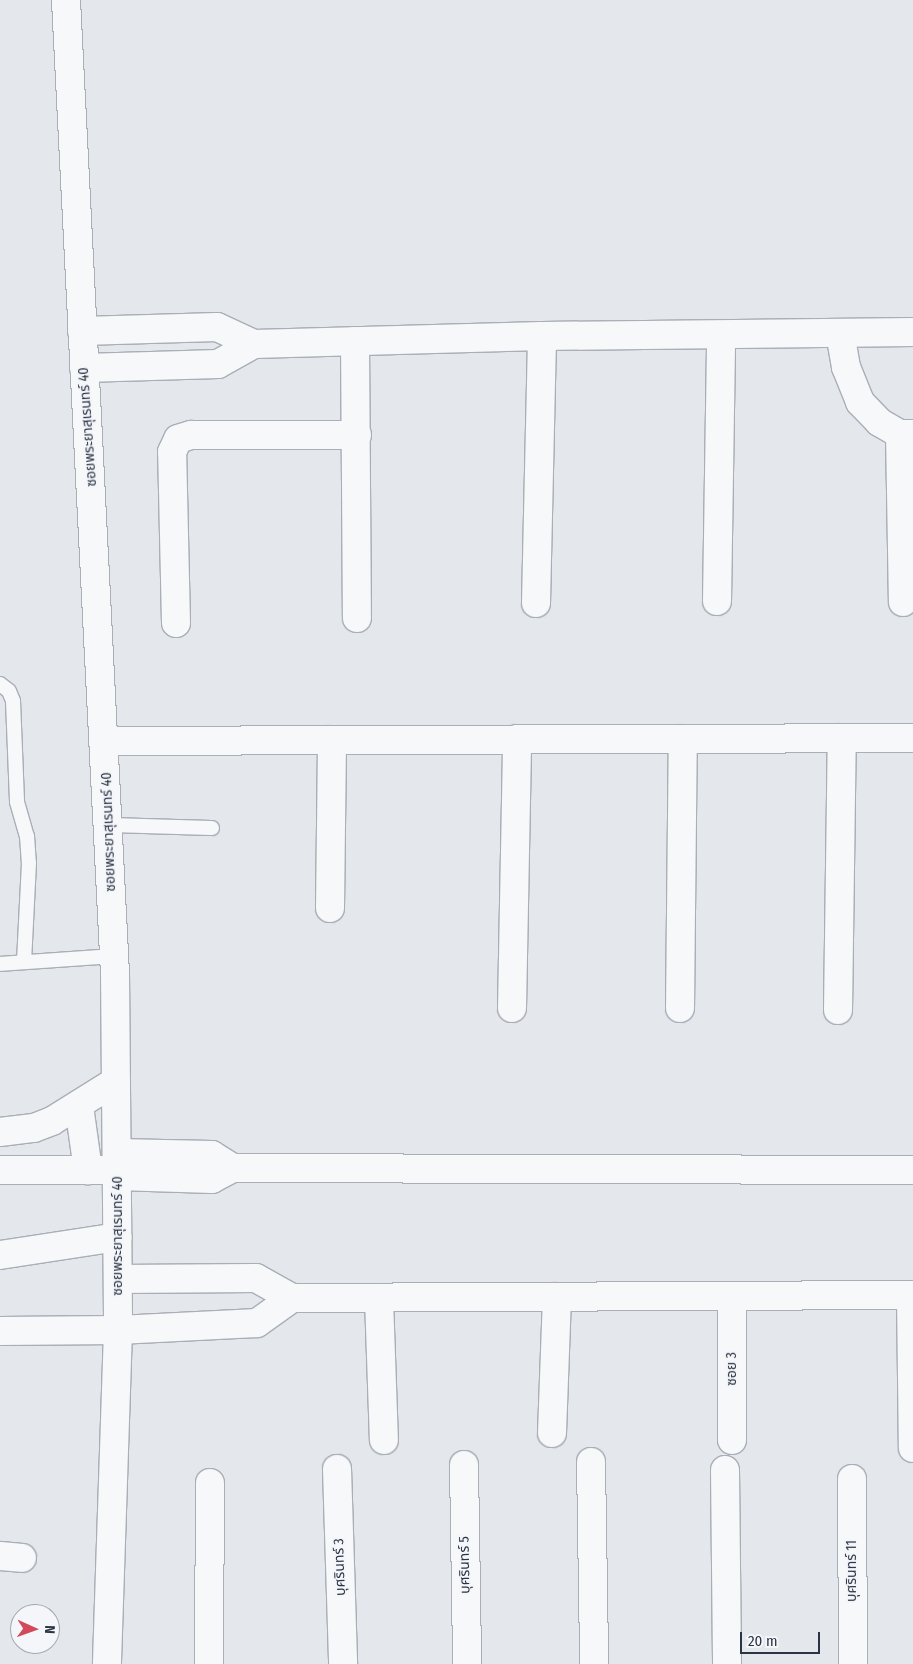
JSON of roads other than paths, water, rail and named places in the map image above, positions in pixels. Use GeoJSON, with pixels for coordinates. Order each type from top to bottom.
{"type":"FeatureCollection","features":[{"type":"Feature","properties":{"kind":"street","name":"ซอยพระยาสุเรนทร์ 40"},"geometry":{"type":"LineString","coordinates":[[66,0],[82,331],[106,741],[114,956],[118,1330],[107,1664]]}},
{"type":"Feature","properties":{"kind":"street"},"geometry":{"type":"LineString","coordinates":[[82,331],[217,327],[254,344],[542,336],[913,332]]}},
{"type":"Feature","properties":{"kind":"street"},"geometry":{"type":"LineString","coordinates":[[840,333],[846,367],[860,402],[879,422],[906,434],[903,602]]}},
{"type":"Feature","properties":{"kind":"street"},"geometry":{"type":"LineString","coordinates":[[717,601],[721,335]]}},
{"type":"Feature","properties":{"kind":"street"},"geometry":{"type":"LineString","coordinates":[[536,603],[542,336]]}},
{"type":"Feature","properties":{"kind":"street"},"geometry":{"type":"LineString","coordinates":[[355,341],[357,618]]}},
{"type":"Feature","properties":{"kind":"street"},"geometry":{"type":"LineString","coordinates":[[84,368],[218,364],[254,344]]}},
{"type":"Feature","properties":{"kind":"street"},"geometry":{"type":"LineString","coordinates":[[176,624],[172,452],[178,439],[191,435],[357,435]]}},
{"type":"Feature","properties":{"kind":"street"},"geometry":{"type":"LineString","coordinates":[[838,1010],[842,738]]}},
{"type":"Feature","properties":{"kind":"street"},"geometry":{"type":"LineString","coordinates":[[106,741],[913,738]]}},
{"type":"Feature","properties":{"kind":"street"},"geometry":{"type":"LineString","coordinates":[[512,1008],[517,739]]}},
{"type":"Feature","properties":{"kind":"street"},"geometry":{"type":"LineString","coordinates":[[680,1008],[683,739]]}},
{"type":"Feature","properties":{"kind":"street"},"geometry":{"type":"LineString","coordinates":[[330,908],[332,740]]}},
{"type":"Feature","properties":{"kind":"street"},"geometry":{"type":"LineString","coordinates":[[0,1132],[34,1128],[79,1106],[116,1081]]}},
{"type":"Feature","properties":{"kind":"street"},"geometry":{"type":"LineString","coordinates":[[79,1106],[88,1170]]}},
{"type":"Feature","properties":{"kind":"street"},"geometry":{"type":"LineString","coordinates":[[0,1170],[88,1170],[117,1167],[212,1179],[233,1168],[913,1170]]}},
{"type":"Feature","properties":{"kind":"street"},"geometry":{"type":"LineString","coordinates":[[0,1255],[118,1236]]}},
{"type":"Feature","properties":{"kind":"street"},"geometry":{"type":"LineString","coordinates":[[118,1278],[256,1278],[292,1298],[732,1298],[912,1295],[913,1448]]}},
{"type":"Feature","properties":{"kind":"street"},"geometry":{"type":"LineString","coordinates":[[552,1433],[557,1297]]}},
{"type":"Feature","properties":{"kind":"street"},"geometry":{"type":"LineString","coordinates":[[0,1331],[118,1330],[257,1323],[292,1298]]}},
{"type":"Feature","properties":{"kind":"street","name":"ซอย 3"},"geometry":{"type":"LineString","coordinates":[[732,1298],[732,1440]]}},
{"type":"Feature","properties":{"kind":"street"},"geometry":{"type":"LineString","coordinates":[[379,1299],[384,1440]]}},
{"type":"Feature","properties":{"kind":"street"},"geometry":{"type":"LineString","coordinates":[[591,1462],[594,1664]]}},
{"type":"Feature","properties":{"kind":"street","name":"บุศรินทร์ 5"},"geometry":{"type":"LineString","coordinates":[[464,1465],[467,1664]]}},
{"type":"Feature","properties":{"kind":"street","name":"บุศรินทร์ 3"},"geometry":{"type":"LineString","coordinates":[[337,1469],[342,1664]]}},
{"type":"Feature","properties":{"kind":"street"},"geometry":{"type":"LineString","coordinates":[[725,1470],[727,1664]]}},
{"type":"Feature","properties":{"kind":"street","name":"บุศรินทร์ 11"},"geometry":{"type":"LineString","coordinates":[[852,1479],[852,1664]]}},
{"type":"Feature","properties":{"kind":"street"},"geometry":{"type":"LineString","coordinates":[[209,1664],[210,1483]]}},
{"type":"Feature","properties":{"kind":"lane"},"geometry":{"type":"LineString","coordinates":[[0,684],[9,691],[13,701],[17,802],[27,836],[29,863],[24,962]]}},
{"type":"Feature","properties":{"kind":"lane"},"geometry":{"type":"LineString","coordinates":[[109,825],[212,828]]}},
{"type":"Feature","properties":{"kind":"lane"},"geometry":{"type":"LineString","coordinates":[[0,964],[114,956]]}}]}
